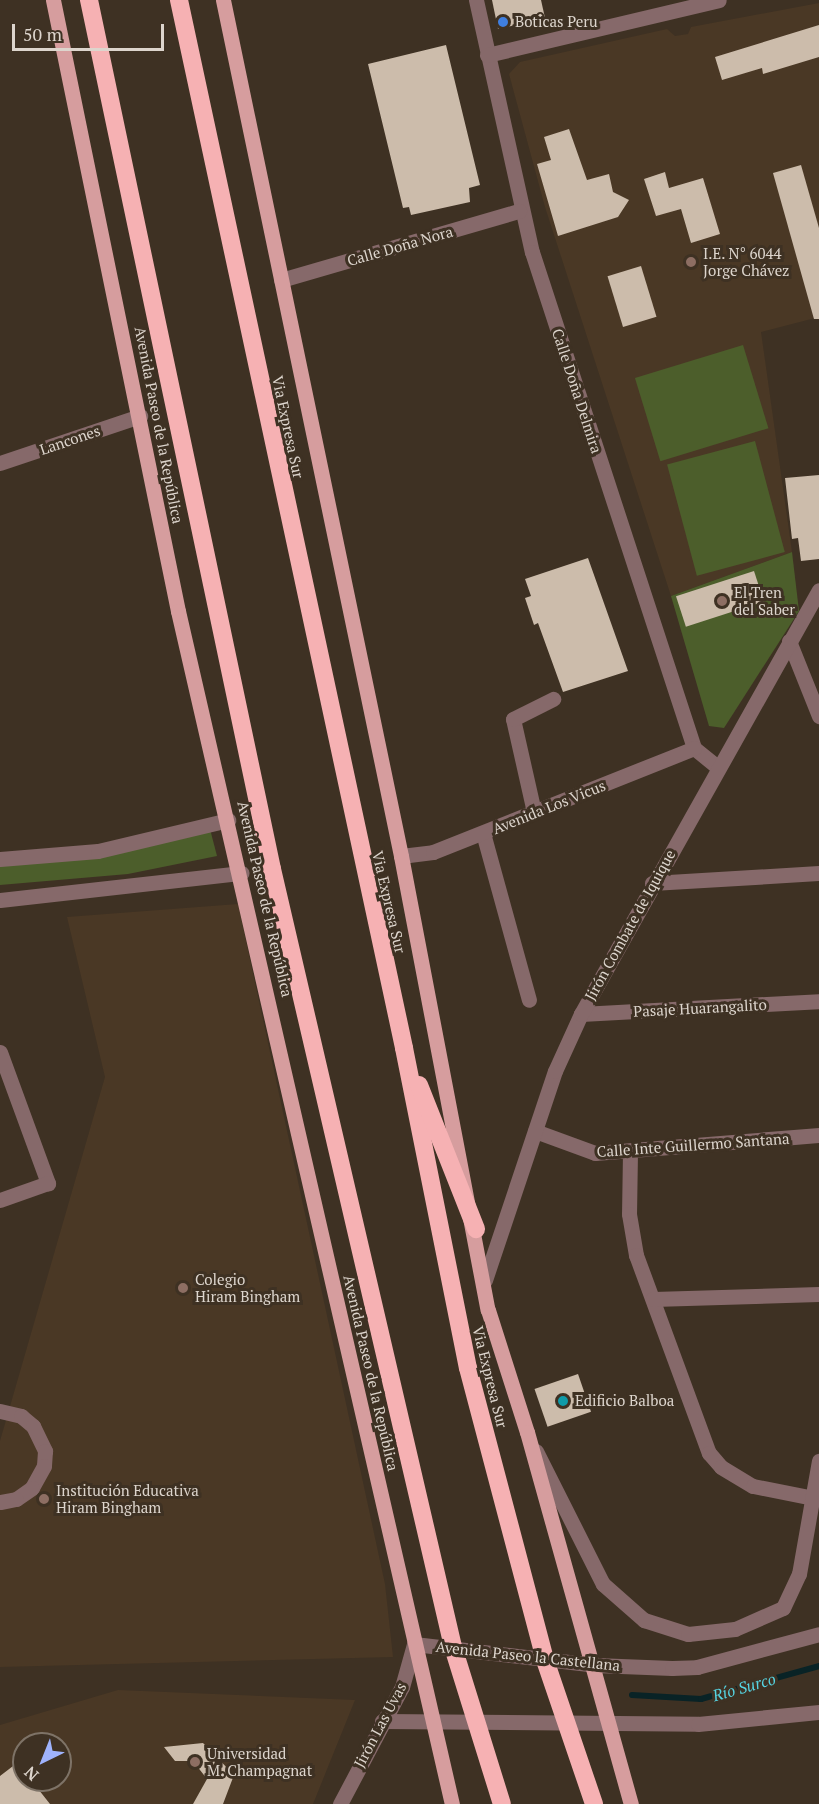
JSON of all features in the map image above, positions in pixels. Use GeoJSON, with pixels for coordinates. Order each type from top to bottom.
{"type":"FeatureCollection","features":[{"type":"Feature","properties":{"kind":"highway"},"geometry":{"type":"LineString","coordinates":[[89,0],[272,869],[453,1647],[502,1804]]}},
{"type":"Feature","properties":{"kind":"highway","name":"Via Expresa Sur"},"geometry":{"type":"LineString","coordinates":[[179,0],[405,1048],[468,1368],[545,1660],[594,1804]]}},
{"type":"Feature","properties":{"kind":"highway"},"geometry":{"type":"LineString","coordinates":[[405,1048],[476,1228]]}},
{"type":"Feature","properties":{"kind":"main road","name":"Avenida Paseo de la República"},"geometry":{"type":"LineString","coordinates":[[53,0],[140,416],[178,611],[241,873],[452,1804]]}},
{"type":"Feature","properties":{"kind":"main road"},"geometry":{"type":"LineString","coordinates":[[223,0],[401,856],[476,1228],[488,1310],[528,1432],[595,1665],[606,1724],[631,1804]]}},
{"type":"Feature","properties":{"kind":"street","name":"Calle Doña Delmira"},"geometry":{"type":"LineString","coordinates":[[476,0],[519,211],[694,748]]}},
{"type":"Feature","properties":{"kind":"street"},"geometry":{"type":"LineString","coordinates":[[487,55],[719,0]]}},
{"type":"Feature","properties":{"kind":"street","name":"Calle Doña Nora"},"geometry":{"type":"LineString","coordinates":[[281,280],[519,211]]}},
{"type":"Feature","properties":{"kind":"street","name":"Lancones"},"geometry":{"type":"LineString","coordinates":[[0,463],[140,416]]}},
{"type":"Feature","properties":{"kind":"street","name":"Jirón Combate de Iquique"},"geometry":{"type":"LineString","coordinates":[[485,1280],[555,1071],[581,1014],[716,766],[819,590]]}},
{"type":"Feature","properties":{"kind":"street"},"geometry":{"type":"LineString","coordinates":[[789,642],[819,716]]}},
{"type":"Feature","properties":{"kind":"street"},"geometry":{"type":"LineString","coordinates":[[534,812],[513,719],[553,699]]}},
{"type":"Feature","properties":{"kind":"street"},"geometry":{"type":"LineString","coordinates":[[694,748],[716,766]]}},
{"type":"Feature","properties":{"kind":"street","name":"Avenida Los Vicus"},"geometry":{"type":"LineString","coordinates":[[401,856],[433,852],[694,748]]}},
{"type":"Feature","properties":{"kind":"street"},"geometry":{"type":"LineString","coordinates":[[0,859],[98,851],[228,820]]}},
{"type":"Feature","properties":{"kind":"street"},"geometry":{"type":"LineString","coordinates":[[483,833],[529,1000]]}},
{"type":"Feature","properties":{"kind":"street"},"geometry":{"type":"LineString","coordinates":[[0,900],[241,873]]}},
{"type":"Feature","properties":{"kind":"street"},"geometry":{"type":"LineString","coordinates":[[652,883],[819,873]]}},
{"type":"Feature","properties":{"kind":"street","name":"Pasaje Huarangalito"},"geometry":{"type":"LineString","coordinates":[[581,1014],[819,1001]]}},
{"type":"Feature","properties":{"kind":"street"},"geometry":{"type":"LineString","coordinates":[[0,1052],[48,1183],[0,1200]]}},
{"type":"Feature","properties":{"kind":"street","name":"Calle Inte Guillermo Santana"},"geometry":{"type":"LineString","coordinates":[[535,1131],[580,1151],[630,1152],[819,1136]]}},
{"type":"Feature","properties":{"kind":"street"},"geometry":{"type":"LineString","coordinates":[[630,1152],[631,1235],[709,1453],[728,1473],[753,1486],[813,1498]]}},
{"type":"Feature","properties":{"kind":"street"},"geometry":{"type":"LineString","coordinates":[[653,1299],[819,1294]]}},
{"type":"Feature","properties":{"kind":"street"},"geometry":{"type":"LineString","coordinates":[[0,1411],[21,1416],[33,1426],[45,1450],[40,1477],[32,1488],[16,1499],[0,1502]]}},
{"type":"Feature","properties":{"kind":"street"},"geometry":{"type":"LineString","coordinates":[[528,1432],[590,1564],[616,1600],[644,1620],[688,1634],[735,1629],[772,1617],[794,1592],[819,1461]]}},
{"type":"Feature","properties":{"kind":"street","name":"Avenida Paseo la Castellana"},"geometry":{"type":"LineString","coordinates":[[414,1644],[595,1665],[697,1667],[819,1634]]}},
{"type":"Feature","properties":{"kind":"street","name":"Jirón Las Uvas"},"geometry":{"type":"LineString","coordinates":[[340,1804],[402,1687],[414,1644]]}},
{"type":"Feature","properties":{"kind":"street"},"geometry":{"type":"LineString","coordinates":[[382,1721],[698,1724],[819,1712]]}},
{"type":"Feature","properties":{"kind":"shaded area","name":"I.E. N° 6044 Jorge Chávez"},"geometry":{"type":"Polygon","coordinates":[[[819,3],[819,317],[761,332],[792,552],[671,596],[545,207],[509,74],[520,62],[667,29],[675,36],[688,34],[691,27],[819,3]]]}},
{"type":"Feature","properties":{"kind":"shaded area","name":"Colegio Hiram Bingham"},"geometry":{"type":"Polygon","coordinates":[[[238,904],[385,1584],[393,1657],[0,1667],[0,1441],[105,1077],[67,917],[238,904]]]}},
{"type":"Feature","properties":{"kind":"shaded area","name":"Universidad M. Champagnat"},"geometry":{"type":"Polygon","coordinates":[[[118,1690],[355,1700],[313,1804],[0,1804],[0,1725],[118,1690]]]}},
{"type":"Feature","properties":{"kind":"green space"},"geometry":{"type":"Polygon","coordinates":[[[743,345],[768,428],[660,461],[635,378],[743,345]]]}},
{"type":"Feature","properties":{"kind":"green space"},"geometry":{"type":"Polygon","coordinates":[[[755,441],[785,552],[697,576],[667,465],[755,441]]]}},
{"type":"Feature","properties":{"kind":"green space"},"geometry":{"type":"Polygon","coordinates":[[[792,552],[799,611],[724,728],[709,726],[671,596],[792,552]]]}},
{"type":"Feature","properties":{"kind":"green space"},"geometry":{"type":"Polygon","coordinates":[[[210,829],[217,856],[128,874],[0,885],[0,863],[210,829]]]}},
{"type":"Feature","properties":{"kind":"building"},"geometry":{"type":"Polygon","coordinates":[[[492,0],[541,0],[545,18],[498,29],[492,0]]]}},
{"type":"Feature","properties":{"kind":"building"},"geometry":{"type":"Polygon","coordinates":[[[819,25],[819,57],[763,74],[762,68],[722,80],[715,57],[819,25]]]}},
{"type":"Feature","properties":{"kind":"building"},"geometry":{"type":"Polygon","coordinates":[[[446,45],[480,185],[469,188],[470,202],[411,215],[409,207],[403,208],[368,64],[446,45]]]}},
{"type":"Feature","properties":{"kind":"building"},"geometry":{"type":"Polygon","coordinates":[[[569,129],[587,180],[609,174],[613,192],[629,200],[618,217],[558,236],[537,164],[551,160],[544,137],[569,129]]]}},
{"type":"Feature","properties":{"kind":"building"},"geometry":{"type":"Polygon","coordinates":[[[801,165],[819,228],[819,319],[814,319],[773,173],[801,165]]]}},
{"type":"Feature","properties":{"kind":"building"},"geometry":{"type":"Polygon","coordinates":[[[665,172],[669,188],[703,178],[720,234],[691,243],[681,209],[656,216],[644,179],[665,172]]]}},
{"type":"Feature","properties":{"kind":"building"},"geometry":{"type":"Polygon","coordinates":[[[641,266],[656,317],[623,327],[608,276],[641,266]]]}},
{"type":"Feature","properties":{"kind":"building"},"geometry":{"type":"Polygon","coordinates":[[[819,475],[819,559],[801,561],[798,538],[792,539],[785,478],[819,475]]]}},
{"type":"Feature","properties":{"kind":"building"},"geometry":{"type":"Polygon","coordinates":[[[588,558],[628,671],[563,692],[538,623],[534,625],[525,598],[531,596],[525,579],[588,558]]]}},
{"type":"Feature","properties":{"kind":"building"},"geometry":{"type":"Polygon","coordinates":[[[754,571],[764,601],[686,627],[676,596],[754,571]]]}},
{"type":"Feature","properties":{"kind":"building","name":"Edificio Balboa"},"geometry":{"type":"Polygon","coordinates":[[[578,1374],[591,1412],[548,1427],[535,1389],[578,1374]]]}},
{"type":"Feature","properties":{"kind":"building"},"geometry":{"type":"Polygon","coordinates":[[[203,1743],[234,1775],[223,1804],[193,1804],[207,1779],[193,1761],[175,1761],[164,1747],[203,1743]]]}},
{"type":"Feature","properties":{"kind":"building"},"geometry":{"type":"Polygon","coordinates":[[[12,1767],[12,1792],[40,1792],[50,1804],[0,1804],[0,1776],[12,1767]]]}},
{"type":"Feature","properties":{"kind":"waterway","name":"Río Surco"},"geometry":{"type":"LineString","coordinates":[[632,1695],[701,1699],[819,1666]]}},
{"type":"Feature","properties":{"kind":"place","name":"Boticas Peru"},"geometry":{"type":"Point","coordinates":[503,22]}},
{"type":"Feature","properties":{"kind":"place","name":"I.E. N° 6044 Jorge Chávez"},"geometry":{"type":"Point","coordinates":[691,262]}},
{"type":"Feature","properties":{"kind":"place","name":"El Tren del Saber"},"geometry":{"type":"Point","coordinates":[722,601]}},
{"type":"Feature","properties":{"kind":"place","name":"Colegio Hiram Bingham"},"geometry":{"type":"Point","coordinates":[183,1288]}},
{"type":"Feature","properties":{"kind":"place","name":"Edificio Balboa"},"geometry":{"type":"Point","coordinates":[563,1401]}},
{"type":"Feature","properties":{"kind":"place","name":"Institución Educativa Hiram Bingham"},"geometry":{"type":"Point","coordinates":[44,1499]}},
{"type":"Feature","properties":{"kind":"place","name":"Universidad M. Champagnat"},"geometry":{"type":"Point","coordinates":[195,1762]}}]}
